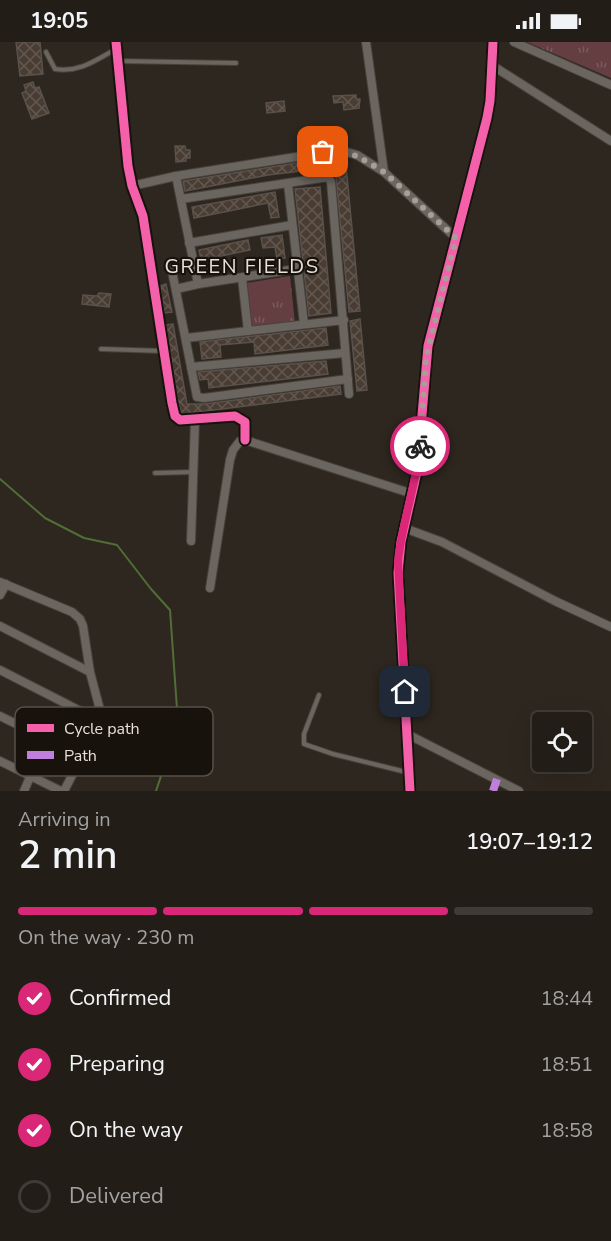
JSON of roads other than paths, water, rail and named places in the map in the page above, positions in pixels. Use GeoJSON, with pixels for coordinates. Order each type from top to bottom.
{"type":"FeatureCollection","features":[{"type":"Feature","properties":{"kind":"street"},"geometry":{"type":"LineString","coordinates":[[366,42],[384,172]]}},
{"type":"Feature","properties":{"kind":"street"},"geometry":{"type":"LineString","coordinates":[[410,791],[398,573],[399,552],[417,472],[423,422],[426,358],[487,118],[493,42]]}},
{"type":"Feature","properties":{"kind":"street"},"geometry":{"type":"LineString","coordinates":[[513,42],[611,85]]}},
{"type":"Feature","properties":{"kind":"street"},"geometry":{"type":"LineString","coordinates":[[116,45],[125,145],[132,186],[143,216],[175,416],[180,420],[230,415],[240,417],[245,422],[245,440]]}},
{"type":"Feature","properties":{"kind":"street"},"geometry":{"type":"LineString","coordinates":[[492,66],[611,141]]}},
{"type":"Feature","properties":{"kind":"street"},"geometry":{"type":"LineString","coordinates":[[132,186],[176,176],[340,150],[357,155],[384,172],[456,238]]}},
{"type":"Feature","properties":{"kind":"street"},"geometry":{"type":"LineString","coordinates":[[176,176],[198,284]]}},
{"type":"Feature","properties":{"kind":"street"},"geometry":{"type":"LineString","coordinates":[[181,198],[328,177],[331,182],[349,394]]}},
{"type":"Feature","properties":{"kind":"street"},"geometry":{"type":"LineString","coordinates":[[288,184],[304,324]]}},
{"type":"Feature","properties":{"kind":"street"},"geometry":{"type":"LineString","coordinates":[[189,243],[292,225]]}},
{"type":"Feature","properties":{"kind":"street"},"geometry":{"type":"LineString","coordinates":[[171,266],[195,395],[200,398],[348,379]]}},
{"type":"Feature","properties":{"kind":"street"},"geometry":{"type":"LineString","coordinates":[[176,289],[296,269]]}},
{"type":"Feature","properties":{"kind":"street"},"geometry":{"type":"LineString","coordinates":[[242,278],[248,331]]}},
{"type":"Feature","properties":{"kind":"street"},"geometry":{"type":"LineString","coordinates":[[186,338],[344,320]]}},
{"type":"Feature","properties":{"kind":"street"},"geometry":{"type":"LineString","coordinates":[[191,367],[345,353]]}},
{"type":"Feature","properties":{"kind":"street"},"geometry":{"type":"LineString","coordinates":[[191,541],[195,420]]}},
{"type":"Feature","properties":{"kind":"street"},"geometry":{"type":"LineString","coordinates":[[210,588],[230,460],[237,443],[245,440],[413,494]]}},
{"type":"Feature","properties":{"kind":"street"},"geometry":{"type":"LineString","coordinates":[[404,528],[442,542],[576,612],[611,627]]}},
{"type":"Feature","properties":{"kind":"street"},"geometry":{"type":"LineString","coordinates":[[0,595],[3,583],[76,615],[83,626],[90,672],[99,707]]}},
{"type":"Feature","properties":{"kind":"street"},"geometry":{"type":"LineString","coordinates":[[0,626],[90,672]]}},
{"type":"Feature","properties":{"kind":"street"},"geometry":{"type":"LineString","coordinates":[[0,670],[72,707]]}},
{"type":"Feature","properties":{"kind":"street"},"geometry":{"type":"LineString","coordinates":[[0,716],[15,723]]}},
{"type":"Feature","properties":{"kind":"street"},"geometry":{"type":"LineString","coordinates":[[408,734],[519,791]]}},
{"type":"Feature","properties":{"kind":"street"},"geometry":{"type":"LineString","coordinates":[[0,761],[15,769]]}},
{"type":"Feature","properties":{"kind":"street"},"geometry":{"type":"LineString","coordinates":[[24,791],[30,777],[63,791],[71,776]]}},
{"type":"Feature","properties":{"kind":"lane"},"geometry":{"type":"LineString","coordinates":[[46,51],[55,69],[70,69],[93,63],[116,45]]}},
{"type":"Feature","properties":{"kind":"lane"},"geometry":{"type":"LineString","coordinates":[[117,61],[236,63]]}},
{"type":"Feature","properties":{"kind":"lane"},"geometry":{"type":"LineString","coordinates":[[101,349],[164,351]]}},
{"type":"Feature","properties":{"kind":"lane"},"geometry":{"type":"LineString","coordinates":[[155,473],[194,472]]}},
{"type":"Feature","properties":{"kind":"lane"},"geometry":{"type":"LineString","coordinates":[[319,695],[304,734],[304,744],[333,754],[410,773]]}},
{"type":"Feature","properties":{"kind":"waterway"},"geometry":{"type":"LineString","coordinates":[[0,479],[45,518],[84,538],[117,545],[170,610],[177,707]]}},
{"type":"Feature","properties":{"kind":"waterway"},"geometry":{"type":"LineString","coordinates":[[156,791],[161,776]]}},
{"type":"Feature","properties":{"kind":"district","name":"GREEN FIELDS"},"geometry":{"type":"Point","coordinates":[242,266]}}]}
